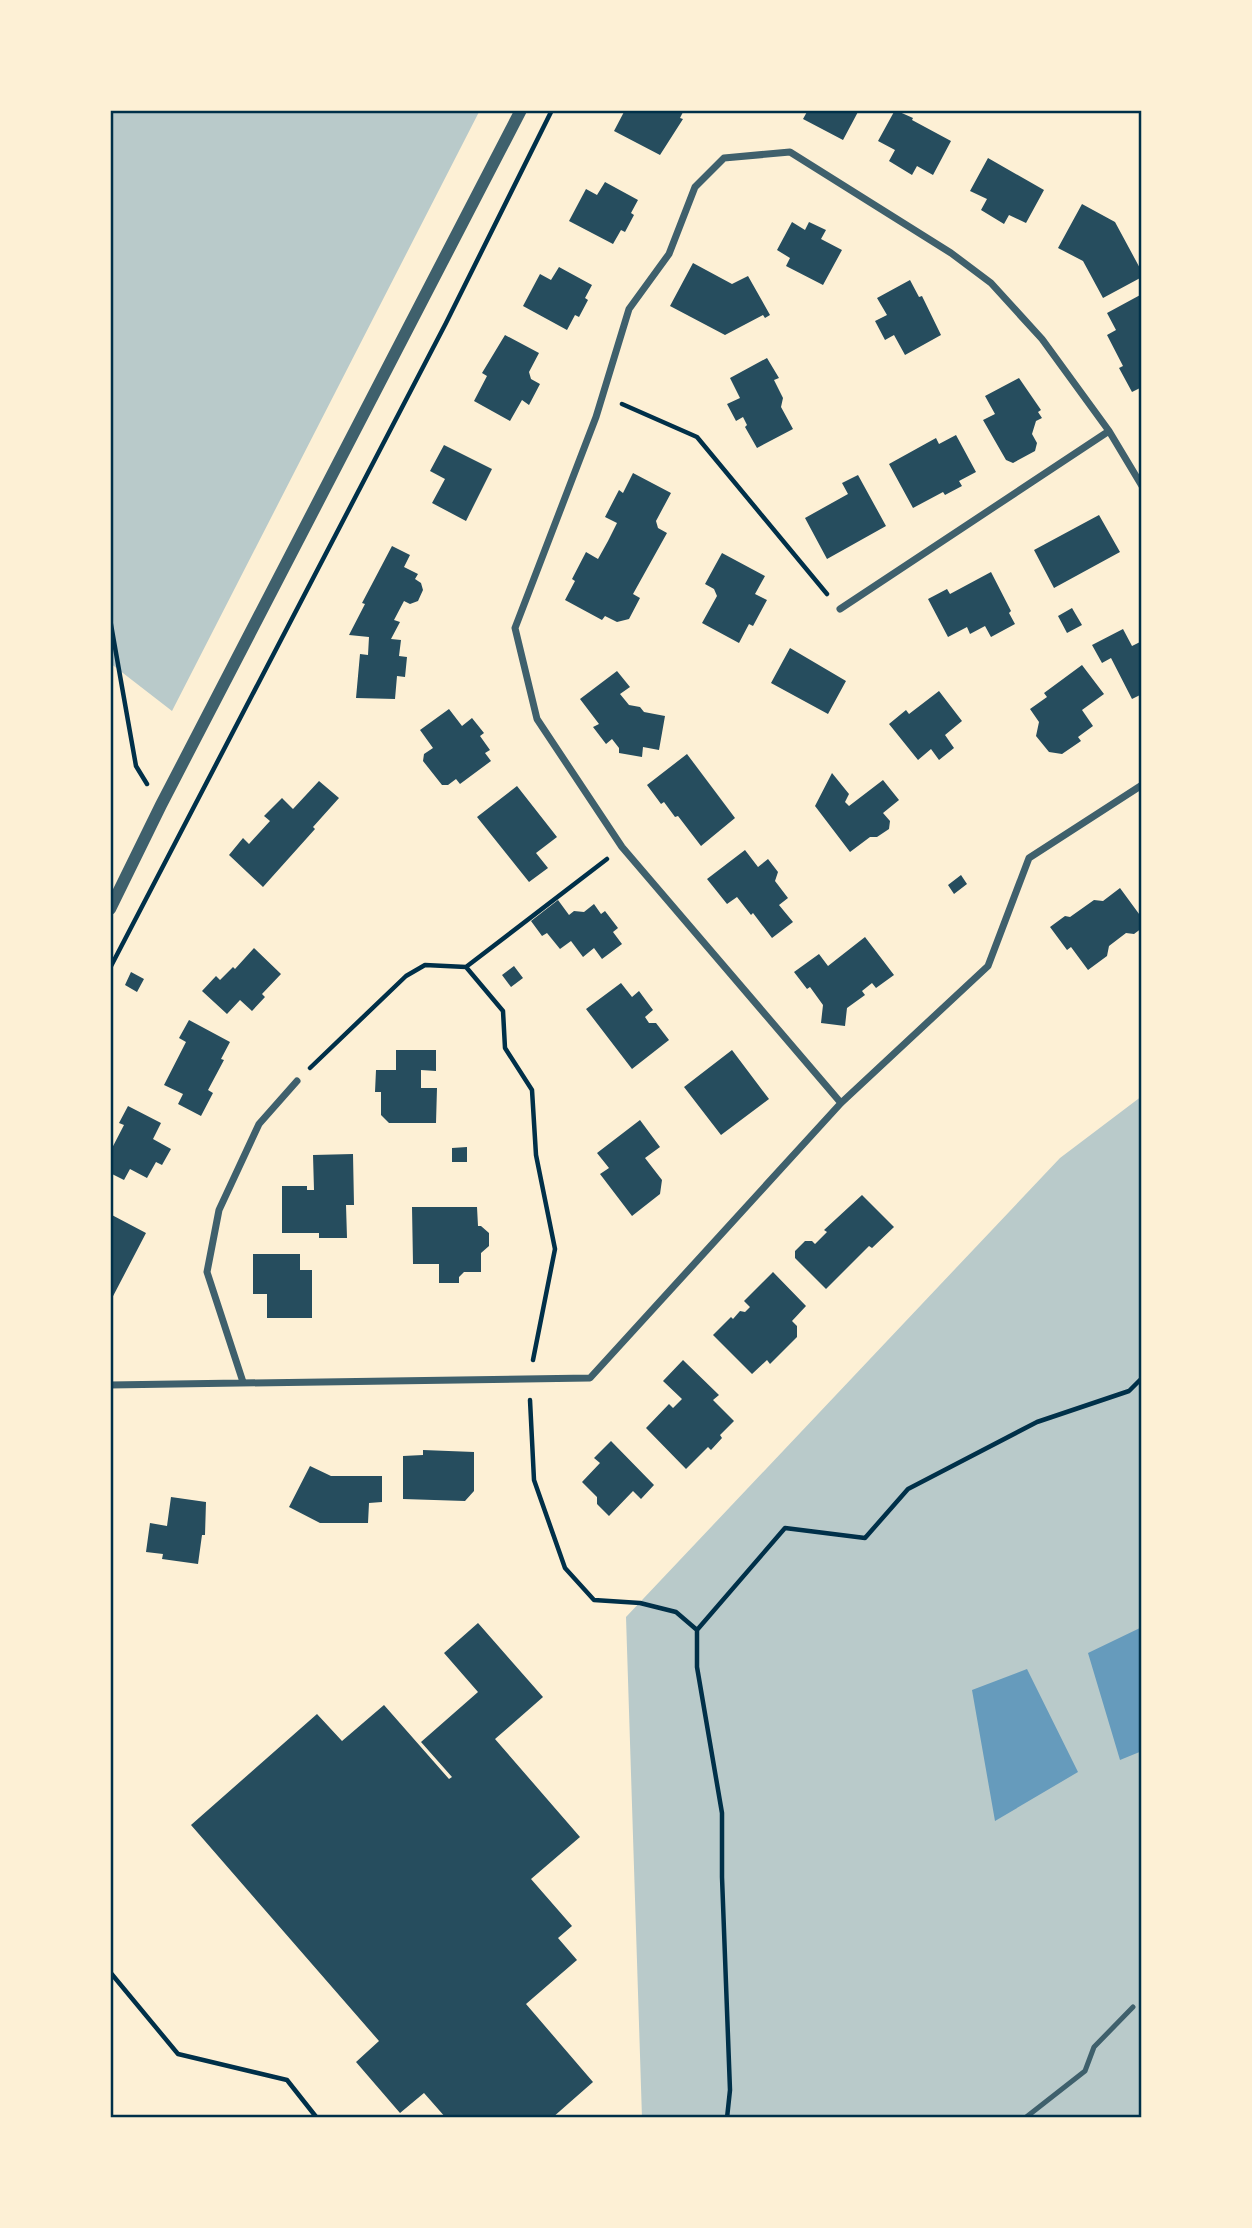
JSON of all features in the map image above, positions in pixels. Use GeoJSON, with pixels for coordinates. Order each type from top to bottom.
{"type":"FeatureCollection","features":[{"type":"Feature","properties":{"kind":"street"},"geometry":{"type":"LineString","coordinates":[[110,909],[161,805],[521,110]]}},
{"type":"Feature","properties":{"kind":"street"},"geometry":{"type":"LineString","coordinates":[[841,1103],[622,847],[537,719],[515,628],[596,417],[629,309],[668,254],[695,187],[724,158],[790,152],[940,246],[991,283],[1042,339],[1109,431],[1142,486]]}},
{"type":"Feature","properties":{"kind":"street"},"geometry":{"type":"LineString","coordinates":[[840,609],[1109,431]]}},
{"type":"Feature","properties":{"kind":"street"},"geometry":{"type":"LineString","coordinates":[[110,1385],[590,1378],[841,1103],[988,965],[1030,858],[1142,785]]}},
{"type":"Feature","properties":{"kind":"street"},"geometry":{"type":"LineString","coordinates":[[243,1382],[206,1272],[219,1210],[259,1124],[297,1081]]}},
{"type":"Feature","properties":{"kind":"lane"},"geometry":{"type":"LineString","coordinates":[[1025,2118],[1085,2071],[1094,2047],[1133,2007]]}},
{"type":"Feature","properties":{"kind":"path"},"geometry":{"type":"LineString","coordinates":[[110,968],[446,323],[551,110]]}},
{"type":"Feature","properties":{"kind":"path"},"geometry":{"type":"LineString","coordinates":[[602,395],[696,437],[840,609]]}},
{"type":"Feature","properties":{"kind":"path"},"geometry":{"type":"LineString","coordinates":[[110,619],[136,766],[161,805]]}},
{"type":"Feature","properties":{"kind":"path"},"geometry":{"type":"LineString","coordinates":[[297,1081],[406,976],[425,965],[466,967],[622,847]]}},
{"type":"Feature","properties":{"kind":"path"},"geometry":{"type":"LineString","coordinates":[[466,967],[503,1011],[505,1048],[532,1090],[536,1155],[555,1248],[529,1379],[534,1479],[565,1568],[594,1600],[640,1603],[676,1612],[697,1630]]}},
{"type":"Feature","properties":{"kind":"path"},"geometry":{"type":"LineString","coordinates":[[727,2118],[730,2091],[722,1813],[697,1667],[697,1630],[785,1528],[865,1538],[908,1489],[1037,1422],[1129,1391],[1142,1378]]}},
{"type":"Feature","properties":{"kind":"path"},"geometry":{"type":"LineString","coordinates":[[110,1972],[178,2053],[287,2080],[317,2118]]}},
{"type":"Feature","properties":{"kind":"shaded area"},"geometry":{"type":"Polygon","coordinates":[[[110,110],[480,110],[172,711],[110,663],[110,110]]]}},
{"type":"Feature","properties":{"kind":"shaded area"},"geometry":{"type":"Polygon","coordinates":[[[1142,1096],[1142,2118],[642,2118],[626,1617],[1060,1158],[1142,1096]]]}},
{"type":"Feature","properties":{"kind":"water"},"geometry":{"type":"Polygon","coordinates":[[[1142,1627],[1142,1751],[1120,1760],[1088,1653],[1142,1627]]]}},
{"type":"Feature","properties":{"kind":"water"},"geometry":{"type":"Polygon","coordinates":[[[1027,1669],[1078,1772],[995,1821],[972,1690],[1027,1669]]]}},
{"type":"Feature","properties":{"kind":"building"},"geometry":{"type":"Polygon","coordinates":[[[625,110],[642,113],[644,110],[684,110],[680,118],[683,119],[660,155],[614,131],[625,110]]]}},
{"type":"Feature","properties":{"kind":"building"},"geometry":{"type":"Polygon","coordinates":[[[808,110],[859,110],[843,140],[803,119],[808,110]]]}},
{"type":"Feature","properties":{"kind":"building"},"geometry":{"type":"Polygon","coordinates":[[[895,110],[951,141],[933,175],[917,166],[912,175],[889,161],[895,150],[878,141],[895,110]]]}},
{"type":"Feature","properties":{"kind":"building"},"geometry":{"type":"Polygon","coordinates":[[[988,158],[1044,190],[1026,223],[1009,215],[1004,224],[981,210],[987,199],[970,191],[988,158]]]}},
{"type":"Feature","properties":{"kind":"building"},"geometry":{"type":"Polygon","coordinates":[[[605,182],[638,200],[625,232],[621,230],[613,244],[569,221],[586,189],[597,195],[605,182]]]}},
{"type":"Feature","properties":{"kind":"building"},"geometry":{"type":"Polygon","coordinates":[[[1082,204],[1115,222],[1142,272],[1142,277],[1103,298],[1083,261],[1058,248],[1082,204]]]}},
{"type":"Feature","properties":{"kind":"building"},"geometry":{"type":"Polygon","coordinates":[[[792,222],[805,230],[809,222],[826,230],[821,239],[842,250],[823,285],[786,266],[790,258],[777,250],[792,222]]]}},
{"type":"Feature","properties":{"kind":"building"},"geometry":{"type":"Polygon","coordinates":[[[693,263],[732,284],[748,276],[770,315],[765,318],[763,315],[725,335],[670,306],[693,263]]]}},
{"type":"Feature","properties":{"kind":"building"},"geometry":{"type":"Polygon","coordinates":[[[559,267],[592,285],[579,317],[575,315],[567,330],[523,306],[540,274],[551,280],[559,267]]]}},
{"type":"Feature","properties":{"kind":"building"},"geometry":{"type":"Polygon","coordinates":[[[910,280],[919,297],[922,296],[941,335],[905,355],[894,335],[885,340],[875,321],[887,315],[877,298],[910,280]]]}},
{"type":"Feature","properties":{"kind":"building"},"geometry":{"type":"Polygon","coordinates":[[[1142,294],[1142,387],[1132,392],[1119,368],[1123,366],[1107,335],[1116,330],[1107,313],[1142,294]]]}},
{"type":"Feature","properties":{"kind":"building"},"geometry":{"type":"Polygon","coordinates":[[[505,335],[539,353],[529,372],[531,379],[540,384],[529,405],[522,400],[510,421],[474,401],[487,376],[482,373],[505,335]]]}},
{"type":"Feature","properties":{"kind":"building"},"geometry":{"type":"Polygon","coordinates":[[[767,358],[779,378],[774,380],[783,398],[781,407],[793,429],[757,448],[745,427],[747,425],[743,417],[736,421],[727,404],[740,398],[730,378],[767,358]]]}},
{"type":"Feature","properties":{"kind":"building"},"geometry":{"type":"Polygon","coordinates":[[[1019,378],[1041,410],[1038,412],[1042,418],[1036,421],[1032,434],[1037,443],[1035,451],[1013,463],[1006,460],[983,420],[995,414],[985,396],[1019,378]]]}},
{"type":"Feature","properties":{"kind":"building"},"geometry":{"type":"Polygon","coordinates":[[[956,435],[976,472],[959,481],[962,486],[945,495],[943,492],[913,508],[889,464],[936,438],[939,444],[956,435]]]}},
{"type":"Feature","properties":{"kind":"building"},"geometry":{"type":"Polygon","coordinates":[[[444,445],[492,469],[466,521],[432,503],[445,479],[430,471],[444,445]]]}},
{"type":"Feature","properties":{"kind":"building"},"geometry":{"type":"Polygon","coordinates":[[[633,473],[671,493],[656,521],[658,528],[667,533],[633,594],[640,598],[629,619],[617,622],[605,616],[602,620],[565,600],[586,552],[598,559],[608,541],[617,523],[605,517],[619,490],[623,493],[633,473]]]}},
{"type":"Feature","properties":{"kind":"building"},"geometry":{"type":"Polygon","coordinates":[[[858,475],[886,526],[827,559],[805,518],[848,494],[842,483],[858,475]]]}},
{"type":"Feature","properties":{"kind":"building"},"geometry":{"type":"Polygon","coordinates":[[[1099,515],[1120,552],[1054,588],[1034,550],[1099,515]]]}},
{"type":"Feature","properties":{"kind":"building"},"geometry":{"type":"Polygon","coordinates":[[[392,546],[410,555],[404,567],[418,574],[415,579],[421,583],[423,590],[418,601],[410,604],[404,601],[394,620],[400,622],[391,639],[401,640],[399,656],[407,657],[405,677],[397,676],[395,699],[356,698],[360,654],[368,655],[369,637],[349,635],[365,604],[362,603],[392,546]]]}},
{"type":"Feature","properties":{"kind":"building"},"geometry":{"type":"Polygon","coordinates":[[[722,553],[765,576],[755,594],[767,600],[753,626],[749,624],[739,643],[702,623],[717,596],[714,589],[705,584],[722,553]]]}},
{"type":"Feature","properties":{"kind":"building"},"geometry":{"type":"Polygon","coordinates":[[[991,572],[1015,624],[991,637],[985,626],[970,634],[967,627],[948,637],[928,599],[947,589],[950,594],[991,572]]]}},
{"type":"Feature","properties":{"kind":"building"},"geometry":{"type":"Polygon","coordinates":[[[1072,608],[1082,625],[1067,633],[1058,616],[1072,608]]]}},
{"type":"Feature","properties":{"kind":"building"},"geometry":{"type":"Polygon","coordinates":[[[1123,629],[1132,646],[1142,641],[1142,694],[1132,699],[1111,658],[1102,663],[1092,645],[1123,629]]]}},
{"type":"Feature","properties":{"kind":"building"},"geometry":{"type":"Polygon","coordinates":[[[790,648],[846,681],[828,714],[771,683],[790,648]]]}},
{"type":"Feature","properties":{"kind":"building"},"geometry":{"type":"Polygon","coordinates":[[[1082,665],[1104,694],[1082,710],[1093,726],[1078,737],[1081,741],[1062,754],[1049,752],[1036,736],[1039,722],[1030,709],[1047,697],[1044,693],[1082,665]]]}},
{"type":"Feature","properties":{"kind":"building"},"geometry":{"type":"Polygon","coordinates":[[[617,671],[630,687],[620,694],[629,705],[640,707],[644,712],[665,716],[659,750],[643,747],[642,757],[619,753],[619,748],[612,739],[606,744],[593,727],[599,724],[580,699],[617,671]]]}},
{"type":"Feature","properties":{"kind":"building"},"geometry":{"type":"Polygon","coordinates":[[[939,691],[962,721],[945,735],[954,748],[939,760],[931,749],[918,760],[889,724],[906,710],[909,714],[939,691]]]}},
{"type":"Feature","properties":{"kind":"building"},"geometry":{"type":"Polygon","coordinates":[[[449,709],[462,726],[472,718],[484,733],[480,736],[490,750],[485,753],[491,761],[460,784],[456,779],[448,785],[442,785],[423,761],[424,754],[433,748],[420,730],[449,709]]]}},
{"type":"Feature","properties":{"kind":"building"},"geometry":{"type":"Polygon","coordinates":[[[687,754],[735,818],[701,846],[678,816],[675,817],[664,802],[661,804],[647,785],[687,754]]]}},
{"type":"Feature","properties":{"kind":"building"},"geometry":{"type":"Polygon","coordinates":[[[832,773],[849,794],[845,802],[849,806],[883,780],[899,800],[883,813],[890,821],[889,829],[877,837],[870,837],[850,852],[815,806],[832,773]]]}},
{"type":"Feature","properties":{"kind":"building"},"geometry":{"type":"Polygon","coordinates":[[[319,781],[339,798],[263,887],[229,855],[243,838],[249,844],[270,821],[264,816],[282,798],[293,809],[319,781]]]}},
{"type":"Feature","properties":{"kind":"building"},"geometry":{"type":"Polygon","coordinates":[[[517,786],[557,837],[536,853],[548,868],[529,882],[477,817],[517,786]]]}},
{"type":"Feature","properties":{"kind":"building"},"geometry":{"type":"Polygon","coordinates":[[[745,850],[758,867],[768,859],[778,872],[775,881],[788,898],[779,905],[793,922],[772,938],[737,897],[727,904],[707,879],[745,850]]]}},
{"type":"Feature","properties":{"kind":"building"},"geometry":{"type":"Polygon","coordinates":[[[961,875],[967,884],[954,894],[948,885],[961,875]]]}},
{"type":"Feature","properties":{"kind":"building"},"geometry":{"type":"Polygon","coordinates":[[[1120,888],[1142,918],[1142,928],[1134,934],[1126,933],[1109,946],[1107,956],[1088,970],[1071,947],[1067,950],[1050,927],[1094,900],[1103,901],[1120,888]]]}},
{"type":"Feature","properties":{"kind":"building"},"geometry":{"type":"Polygon","coordinates":[[[558,900],[569,915],[574,911],[584,912],[594,904],[601,914],[605,911],[618,928],[613,932],[622,944],[602,959],[594,948],[583,957],[571,941],[560,949],[547,933],[542,936],[531,921],[558,900]]]}},
{"type":"Feature","properties":{"kind":"building"},"geometry":{"type":"Polygon","coordinates":[[[865,937],[894,975],[876,988],[872,983],[862,991],[865,995],[847,1008],[845,1026],[821,1023],[823,1005],[810,987],[807,989],[794,972],[819,954],[828,966],[865,937]]]}},
{"type":"Feature","properties":{"kind":"building"},"geometry":{"type":"Polygon","coordinates":[[[254,948],[281,974],[262,994],[265,997],[252,1011],[240,1000],[227,1014],[202,991],[216,976],[220,980],[233,967],[235,969],[254,948]]]}},
{"type":"Feature","properties":{"kind":"building"},"geometry":{"type":"Polygon","coordinates":[[[514,966],[523,978],[511,987],[502,975],[514,966]]]}},
{"type":"Feature","properties":{"kind":"building"},"geometry":{"type":"Polygon","coordinates":[[[131,972],[144,979],[137,992],[125,985],[131,972]]]}},
{"type":"Feature","properties":{"kind":"building"},"geometry":{"type":"Polygon","coordinates":[[[621,983],[632,997],[639,991],[653,1010],[645,1017],[649,1023],[656,1023],[669,1040],[632,1069],[586,1009],[621,983]]]}},
{"type":"Feature","properties":{"kind":"building"},"geometry":{"type":"Polygon","coordinates":[[[189,1020],[230,1042],[208,1090],[213,1093],[201,1116],[178,1104],[183,1094],[164,1085],[186,1042],[179,1038],[189,1020]]]}},
{"type":"Feature","properties":{"kind":"building"},"geometry":{"type":"Polygon","coordinates":[[[396,1050],[436,1050],[436,1071],[421,1070],[421,1088],[437,1088],[436,1123],[389,1123],[381,1115],[381,1092],[375,1092],[376,1070],[396,1070],[396,1050]]]}},
{"type":"Feature","properties":{"kind":"building"},"geometry":{"type":"Polygon","coordinates":[[[732,1050],[769,1099],[721,1135],[684,1087],[732,1050]]]}},
{"type":"Feature","properties":{"kind":"building"},"geometry":{"type":"Polygon","coordinates":[[[128,1106],[161,1123],[153,1139],[171,1149],[162,1165],[156,1162],[147,1178],[130,1169],[124,1180],[110,1173],[110,1152],[124,1125],[119,1123],[128,1106]]]}},
{"type":"Feature","properties":{"kind":"building"},"geometry":{"type":"Polygon","coordinates":[[[640,1120],[660,1147],[645,1158],[662,1180],[660,1194],[632,1216],[600,1174],[609,1168],[597,1153],[640,1120]]]}},
{"type":"Feature","properties":{"kind":"building"},"geometry":{"type":"Polygon","coordinates":[[[467,1147],[467,1162],[452,1162],[452,1148],[467,1147]]]}},
{"type":"Feature","properties":{"kind":"building"},"geometry":{"type":"Polygon","coordinates":[[[353,1154],[354,1205],[346,1205],[347,1238],[319,1238],[319,1233],[282,1233],[282,1186],[307,1186],[307,1190],[314,1190],[313,1155],[353,1154]]]}},
{"type":"Feature","properties":{"kind":"building"},"geometry":{"type":"Polygon","coordinates":[[[862,1195],[894,1227],[872,1248],[869,1246],[826,1289],[795,1258],[795,1251],[805,1241],[815,1244],[827,1232],[824,1230],[862,1195]]]}},
{"type":"Feature","properties":{"kind":"building"},"geometry":{"type":"Polygon","coordinates":[[[412,1207],[477,1207],[478,1226],[489,1233],[489,1246],[481,1253],[481,1272],[464,1272],[459,1277],[459,1283],[439,1283],[439,1264],[413,1264],[412,1207]]]}},
{"type":"Feature","properties":{"kind":"building"},"geometry":{"type":"Polygon","coordinates":[[[110,1214],[146,1233],[110,1302],[110,1214]]]}},
{"type":"Feature","properties":{"kind":"building"},"geometry":{"type":"Polygon","coordinates":[[[253,1254],[300,1254],[300,1270],[312,1270],[312,1318],[267,1318],[267,1294],[253,1294],[253,1254]]]}},
{"type":"Feature","properties":{"kind":"building"},"geometry":{"type":"Polygon","coordinates":[[[773,1272],[806,1306],[792,1321],[797,1326],[797,1337],[770,1364],[767,1360],[752,1374],[713,1335],[731,1317],[733,1319],[740,1311],[745,1312],[750,1307],[744,1301],[773,1272]]]}},
{"type":"Feature","properties":{"kind":"building"},"geometry":{"type":"Polygon","coordinates":[[[683,1360],[719,1395],[713,1400],[734,1421],[720,1435],[722,1438],[711,1450],[708,1447],[686,1469],[646,1428],[669,1404],[673,1408],[682,1399],[663,1381],[683,1360]]]}},
{"type":"Feature","properties":{"kind":"building"},"geometry":{"type":"Polygon","coordinates":[[[611,1441],[654,1485],[641,1499],[633,1491],[609,1516],[597,1504],[597,1497],[582,1482],[600,1463],[594,1458],[611,1441]]]}},
{"type":"Feature","properties":{"kind":"building"},"geometry":{"type":"Polygon","coordinates":[[[423,1450],[474,1452],[474,1491],[465,1501],[403,1499],[403,1456],[423,1455],[423,1450]]]}},
{"type":"Feature","properties":{"kind":"building"},"geometry":{"type":"Polygon","coordinates":[[[310,1466],[331,1476],[382,1476],[382,1502],[369,1503],[368,1523],[320,1523],[289,1507],[310,1466]]]}},
{"type":"Feature","properties":{"kind":"building"},"geometry":{"type":"Polygon","coordinates":[[[171,1497],[206,1502],[205,1535],[202,1535],[198,1564],[162,1559],[163,1554],[146,1552],[150,1523],[167,1526],[171,1497]]]}},
{"type":"Feature","properties":{"kind":"building"},"geometry":{"type":"Polygon","coordinates":[[[478,1623],[543,1697],[495,1739],[580,1837],[531,1879],[572,1926],[558,1938],[577,1960],[526,2004],[593,2082],[552,2118],[446,2118],[424,2093],[400,2113],[356,2062],[379,2041],[191,1825],[317,1714],[342,1741],[384,1705],[449,1779],[452,1777],[421,1742],[478,1692],[444,1653],[478,1623]]]}}]}
